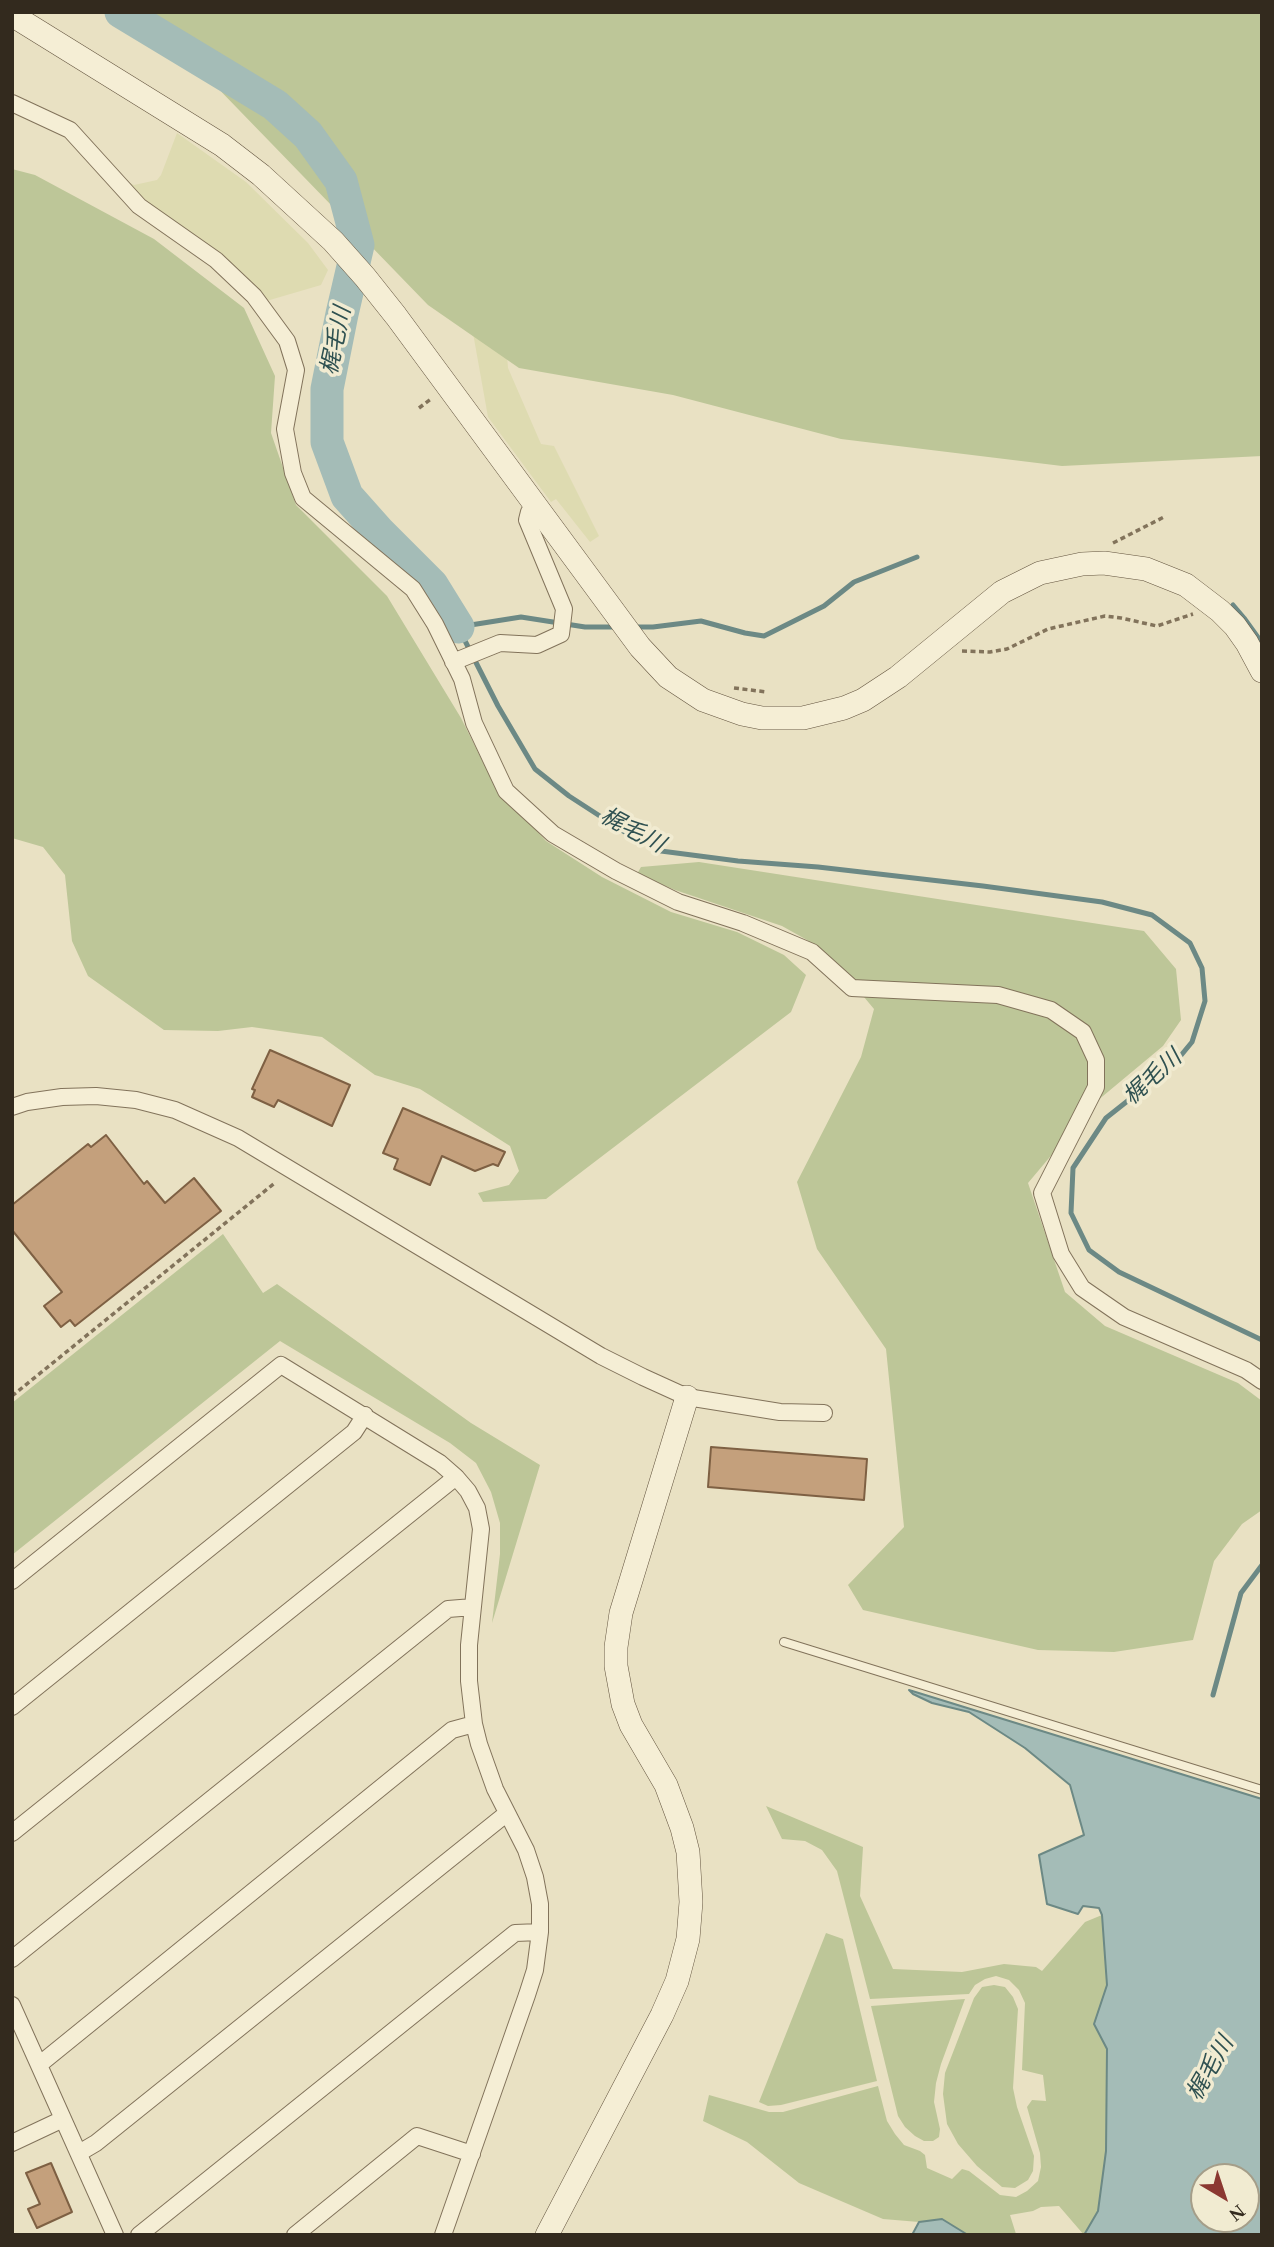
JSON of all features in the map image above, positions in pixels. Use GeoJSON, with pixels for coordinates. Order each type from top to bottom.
{"type":"FeatureCollection","features":[{"type":"Feature","properties":{"kind":"street"},"geometry":{"type":"LineString","coordinates":[[12,15],[222,145],[261,175],[333,241],[382,299],[640,647],[668,677],[703,700],[742,714],[783,719],[824,714],[863,700],[898,677],[985,604],[1021,581],[1061,567],[1093,563],[1125,565],[1166,576],[1186,585],[1215,607],[1241,635],[1262,671]]}},
{"type":"Feature","properties":{"kind":"street"},"geometry":{"type":"LineString","coordinates":[[12,103],[70,130],[139,206],[216,260],[254,296],[286,341],[296,370],[285,429],[293,473],[303,498],[413,589],[458,660],[474,723],[506,791],[553,834],[678,902],[743,923],[812,952],[852,988],[998,995],[1051,1010],[1083,1032],[1096,1060],[1096,1087],[1042,1193],[1060,1254],[1082,1289],[1124,1317],[1246,1370],[1262,1381]]}},
{"type":"Feature","properties":{"kind":"street"},"geometry":{"type":"LineString","coordinates":[[458,660],[505,642],[537,645],[563,626],[563,604],[528,527],[529,512],[535,505]]}},
{"type":"Feature","properties":{"kind":"street"},"geometry":{"type":"LineString","coordinates":[[12,1107],[61,1097],[116,1097],[175,1110],[248,1143],[601,1356],[688,1397],[780,1412],[824,1413]]}},
{"type":"Feature","properties":{"kind":"street"},"geometry":{"type":"LineString","coordinates":[[12,1581],[281,1365],[440,1462],[468,1491],[477,1508],[481,1529],[469,1645],[469,1681],[474,1724],[485,1764],[506,1814],[526,1850],[535,1877],[540,1904],[540,1932],[535,1970],[443,2235]]}},
{"type":"Feature","properties":{"kind":"street"},"geometry":{"type":"LineString","coordinates":[[547,2235],[662,2015],[677,1981],[688,1939],[691,1889],[688,1852],[666,1785],[631,1725],[623,1704],[616,1666],[616,1647],[621,1613],[688,1397]]}},
{"type":"Feature","properties":{"kind":"street"},"geometry":{"type":"LineString","coordinates":[[12,1707],[354,1432],[365,1416]]}},
{"type":"Feature","properties":{"kind":"street"},"geometry":{"type":"LineString","coordinates":[[12,1833],[456,1477]]}},
{"type":"Feature","properties":{"kind":"street"},"geometry":{"type":"LineString","coordinates":[[12,1959],[448,1609],[473,1607]]}},
{"type":"Feature","properties":{"kind":"street"},"geometry":{"type":"LineString","coordinates":[[40,2064],[452,1730],[474,1724]]}},
{"type":"Feature","properties":{"kind":"street"},"geometry":{"type":"LineString","coordinates":[[79,2153],[96,2143],[506,1814]]}},
{"type":"Feature","properties":{"kind":"street"},"geometry":{"type":"LineString","coordinates":[[139,2235],[515,1933],[540,1932]]}},
{"type":"Feature","properties":{"kind":"street"},"geometry":{"type":"LineString","coordinates":[[12,2005],[115,2235]]}},
{"type":"Feature","properties":{"kind":"street"},"geometry":{"type":"LineString","coordinates":[[12,2143],[64,2119]]}},
{"type":"Feature","properties":{"kind":"street"},"geometry":{"type":"LineString","coordinates":[[295,2235],[417,2136],[472,2154]]}},
{"type":"Feature","properties":{"kind":"lane"},"geometry":{"type":"LineString","coordinates":[[784,1642],[1262,1790]]}},
{"type":"Feature","properties":{"kind":"path"},"geometry":{"type":"LineString","coordinates":[[1093,563],[1108,545],[1164,517]]}},
{"type":"Feature","properties":{"kind":"path"},"geometry":{"type":"LineString","coordinates":[[932,648],[990,652],[1007,649],[1048,629],[1105,616],[1157,626],[1215,607]]}},
{"type":"Feature","properties":{"kind":"path"},"geometry":{"type":"LineString","coordinates":[[12,1396],[276,1182]]}},
{"type":"Feature","properties":{"kind":"shaded area"},"geometry":{"type":"Polygon","coordinates":[[[177,133],[246,182],[308,243],[328,270],[321,285],[263,302],[124,187],[130,183],[134,185],[157,180],[177,133]]]}},
{"type":"Feature","properties":{"kind":"shaded area"},"geometry":{"type":"Polygon","coordinates":[[[468,305],[507,355],[508,368],[541,444],[554,446],[599,536],[590,542],[556,499],[551,502],[488,417],[468,305]]]}},
{"type":"Feature","properties":{"kind":"green space"},"geometry":{"type":"Polygon","coordinates":[[[144,12],[1262,12],[1262,456],[1062,466],[841,439],[673,395],[519,368],[428,305],[144,12]]]}},
{"type":"Feature","properties":{"kind":"green space"},"geometry":{"type":"Polygon","coordinates":[[[12,169],[35,175],[154,239],[244,308],[275,376],[271,433],[296,505],[387,596],[461,718],[494,784],[546,841],[602,877],[671,912],[737,932],[784,955],[806,975],[791,1012],[546,1199],[483,1202],[478,1193],[509,1185],[519,1171],[510,1146],[420,1089],[375,1075],[322,1037],[252,1027],[218,1031],[164,1030],[88,976],[72,941],[65,875],[43,847],[12,838],[12,169]]]}},
{"type":"Feature","properties":{"kind":"green space"},"geometry":{"type":"Polygon","coordinates":[[[699,862],[1144,931],[1176,969],[1181,1020],[1163,1046],[1097,1101],[1028,1183],[1065,1292],[1105,1326],[1238,1383],[1262,1401],[1262,1510],[1242,1524],[1214,1561],[1193,1640],[1114,1652],[1038,1650],[863,1610],[848,1585],[904,1527],[886,1349],[817,1249],[797,1182],[861,1057],[874,1009],[849,979],[807,940],[782,926],[675,890],[637,874],[641,867],[699,862]]]}},
{"type":"Feature","properties":{"kind":"green space"},"geometry":{"type":"Polygon","coordinates":[[[223,1234],[263,1293],[277,1284],[471,1423],[540,1465],[492,1623],[500,1554],[500,1523],[491,1492],[476,1463],[450,1443],[280,1341],[12,1555],[12,1403],[223,1234]]]}},
{"type":"Feature","properties":{"kind":"green space"},"geometry":{"type":"Polygon","coordinates":[[[766,1806],[863,1847],[860,1896],[893,1969],[962,1972],[1004,1964],[1036,1967],[1042,1971],[1085,1922],[1102,1915],[1107,1985],[1095,2024],[1107,2049],[1106,2151],[1098,2211],[1084,2235],[1059,2206],[1041,2207],[1010,2215],[1016,2234],[1014,2235],[968,2235],[942,2219],[919,2222],[883,2219],[799,2183],[747,2142],[703,2121],[709,2095],[769,2112],[783,2112],[878,2086],[887,2121],[904,2145],[925,2155],[927,2168],[952,2179],[962,2169],[969,2171],[1000,2195],[1016,2197],[1038,2181],[1041,2167],[1040,2153],[1027,2107],[1032,2100],[1046,2101],[1043,2075],[1022,2070],[1025,2003],[1019,1990],[1009,1980],[996,1976],[975,1985],[969,1994],[870,1999],[837,1871],[822,1850],[805,1841],[782,1839],[766,1806]]]}},
{"type":"Feature","properties":{"kind":"green space"},"geometry":{"type":"Polygon","coordinates":[[[826,1933],[843,1939],[877,2081],[768,2106],[759,2102],[826,1933]]]}},
{"type":"Feature","properties":{"kind":"green space"},"geometry":{"type":"Polygon","coordinates":[[[982,1987],[1005,1987],[1018,2009],[1013,2088],[1034,2156],[1033,2171],[1028,2180],[1015,2188],[1002,2187],[977,2166],[958,2144],[947,2124],[943,2094],[945,2073],[974,1998],[982,1987]]]}},
{"type":"Feature","properties":{"kind":"green space"},"geometry":{"type":"Polygon","coordinates":[[[965,1999],[936,2083],[934,2102],[940,2129],[939,2137],[933,2141],[924,2141],[905,2127],[898,2116],[871,2006],[965,1999]]]}},
{"type":"Feature","properties":{"kind":"water"},"geometry":{"type":"Polygon","coordinates":[[[909,1690],[1262,1799],[1262,2235],[1084,2235],[1098,2211],[1106,2151],[1107,2049],[1094,2024],[1107,1985],[1102,1915],[1099,1908],[1083,1906],[1078,1914],[1047,1904],[1039,1855],[1084,1835],[1070,1785],[1025,1748],[969,1712],[932,1703],[909,1690]]]}},
{"type":"Feature","properties":{"kind":"water"},"geometry":{"type":"Polygon","coordinates":[[[942,2219],[968,2235],[912,2235],[919,2222],[942,2219]]]}},
{"type":"Feature","properties":{"kind":"building"},"geometry":{"type":"Polygon","coordinates":[[[270,1050],[350,1085],[332,1126],[278,1100],[274,1107],[252,1097],[255,1090],[252,1089],[270,1050]]]}},
{"type":"Feature","properties":{"kind":"building"},"geometry":{"type":"Polygon","coordinates":[[[403,1108],[505,1152],[498,1166],[493,1164],[475,1171],[442,1156],[430,1185],[394,1169],[398,1159],[383,1153],[403,1108]]]}},
{"type":"Feature","properties":{"kind":"building"},"geometry":{"type":"Polygon","coordinates":[[[106,1135],[144,1184],[147,1181],[165,1203],[194,1178],[221,1211],[75,1326],[70,1320],[61,1327],[44,1306],[62,1292],[12,1230],[12,1205],[88,1144],[91,1147],[106,1135]]]}},
{"type":"Feature","properties":{"kind":"building"},"geometry":{"type":"Polygon","coordinates":[[[711,1447],[867,1459],[864,1500],[708,1487],[711,1447]]]}},
{"type":"Feature","properties":{"kind":"building"},"geometry":{"type":"Polygon","coordinates":[[[51,2163],[72,2212],[37,2228],[28,2209],[40,2204],[26,2173],[51,2163]]]}},
{"type":"Feature","properties":{"kind":"waterway","name":"梶毛川"},"geometry":{"type":"LineString","coordinates":[[121,12],[275,105],[308,135],[341,181],[358,245],[327,389],[327,442],[347,496],[432,585],[458,627]]}},
{"type":"Feature","properties":{"kind":"waterway"},"geometry":{"type":"LineString","coordinates":[[633,627],[701,621],[764,636],[824,606],[854,582],[917,557]]}},
{"type":"Feature","properties":{"kind":"waterway"},"geometry":{"type":"LineString","coordinates":[[1233,605],[1262,643]]}},
{"type":"Feature","properties":{"kind":"waterway","name":"梶毛川"},"geometry":{"type":"LineString","coordinates":[[617,627],[585,627],[521,617],[458,627],[498,706],[535,769],[569,796],[623,831],[661,851],[983,886],[1102,902],[1152,915],[1190,943],[1202,968],[1205,1001],[1192,1042],[1173,1065],[1106,1118],[1073,1168],[1071,1213],[1089,1250],[1119,1272],[1262,1340]]}},
{"type":"Feature","properties":{"kind":"waterway","name":"梶毛川"},"geometry":{"type":"LineString","coordinates":[[1213,1695],[1241,1593],[1262,1565]]}}]}
